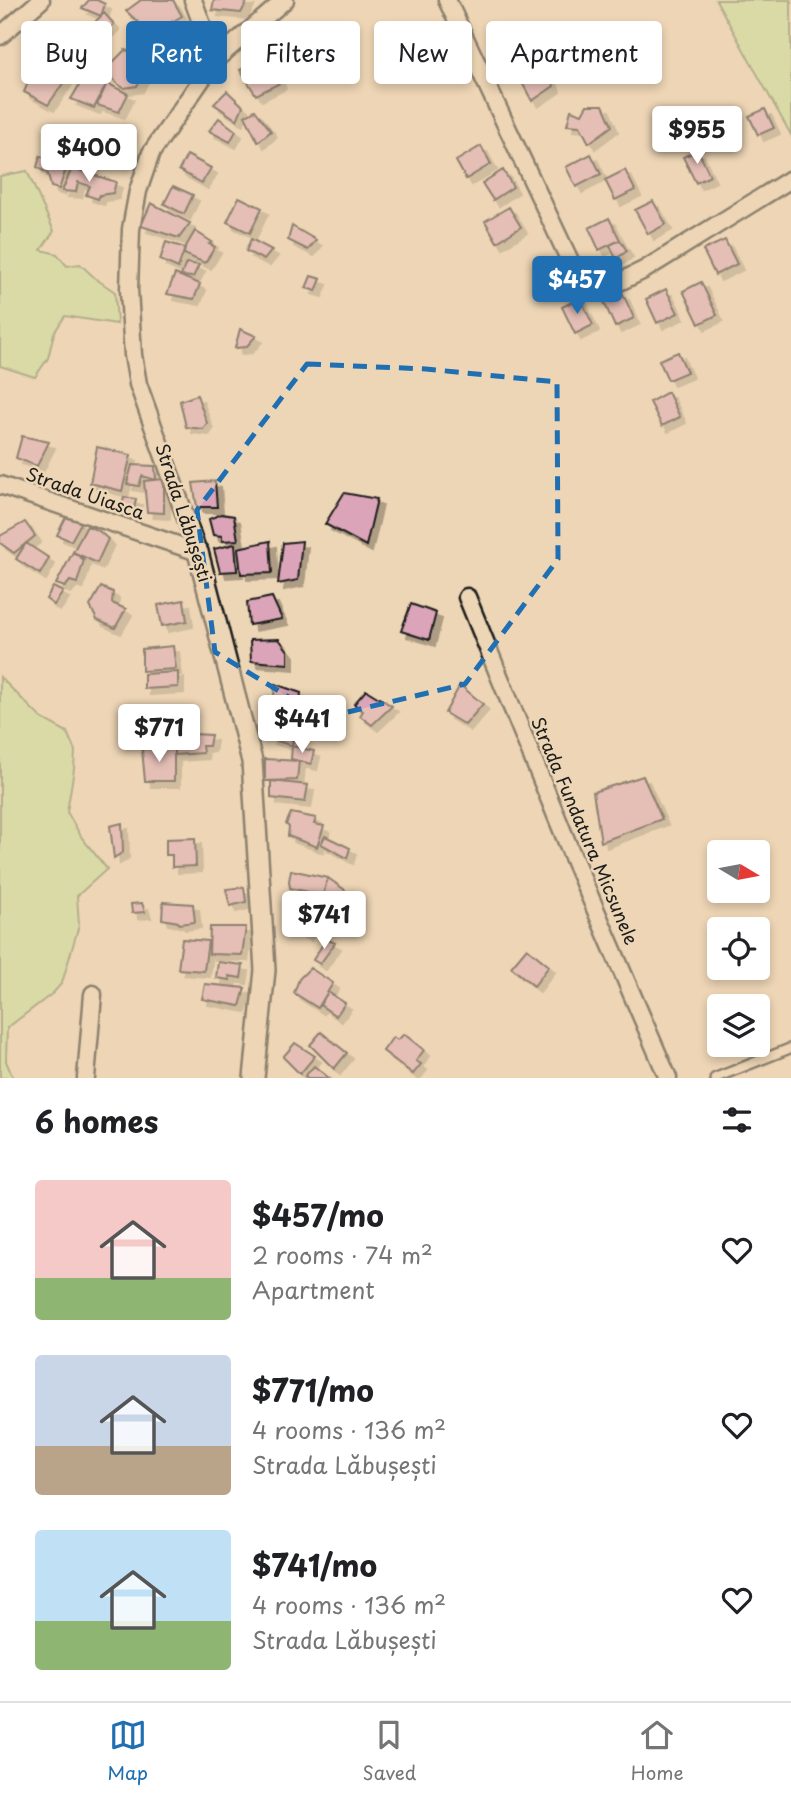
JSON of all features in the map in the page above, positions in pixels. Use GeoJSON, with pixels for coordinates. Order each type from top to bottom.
{"type":"FeatureCollection","features":[{"type":"Feature","properties":{"kind":"street"},"geometry":{"type":"LineString","coordinates":[[0,36],[41,0]]}},
{"type":"Feature","properties":{"kind":"street"},"geometry":{"type":"LineString","coordinates":[[193,0],[201,21]]}},
{"type":"Feature","properties":{"kind":"street","name":"Strada Lăbușești"},"geometry":{"type":"LineString","coordinates":[[227,50],[285,0]]}},
{"type":"Feature","properties":{"kind":"street"},"geometry":{"type":"LineString","coordinates":[[447,0],[579,280],[593,288],[611,286],[643,270],[791,179]]}},
{"type":"Feature","properties":{"kind":"street","name":"Strada Lăbușești"},"geometry":{"type":"LineString","coordinates":[[198,84],[151,153],[138,191],[131,229],[133,355],[138,384],[198,552],[252,761],[265,970],[254,1078]]}},
{"type":"Feature","properties":{"kind":"street","name":"Strada Uiasca"},"geometry":{"type":"LineString","coordinates":[[0,485],[198,552]]}},
{"type":"Feature","properties":{"kind":"street","name":"Strada Fundatura Micsunele"},"geometry":{"type":"LineString","coordinates":[[467,597],[575,862],[668,1078]]}},
{"type":"Feature","properties":{"kind":"street"},"geometry":{"type":"LineString","coordinates":[[86,1078],[93,994]]}},
{"type":"Feature","properties":{"kind":"lane"},"geometry":{"type":"LineString","coordinates":[[715,1078],[791,1048]]}},
{"type":"Feature","properties":{"kind":"highlighted area"},"geometry":{"type":"Polygon","coordinates":[[[307,364],[426,369],[557,382],[558,559],[465,684],[323,718],[215,652],[197,510],[307,364]]]}},
{"type":"Feature","properties":{"kind":"green space"},"geometry":{"type":"Polygon","coordinates":[[[716,0],[791,0],[791,135],[716,0]]]}},
{"type":"Feature","properties":{"kind":"green space"},"geometry":{"type":"Polygon","coordinates":[[[27,171],[54,231],[41,250],[57,254],[67,266],[80,264],[115,292],[117,324],[65,316],[54,333],[48,358],[35,377],[0,366],[0,176],[27,171]]]}},
{"type":"Feature","properties":{"kind":"green space"},"geometry":{"type":"Polygon","coordinates":[[[0,677],[41,718],[67,732],[75,751],[67,812],[82,838],[107,869],[77,896],[79,925],[62,983],[7,1028],[6,1061],[13,1078],[0,1078],[0,677]]]}},
{"type":"Feature","properties":{"kind":"building"},"geometry":{"type":"Polygon","coordinates":[[[89,0],[105,4],[101,16],[82,8],[89,0]]]}},
{"type":"Feature","properties":{"kind":"building"},"geometry":{"type":"Polygon","coordinates":[[[141,0],[173,0],[182,16],[173,21],[137,21],[126,11],[141,0]]]}},
{"type":"Feature","properties":{"kind":"building"},"geometry":{"type":"Polygon","coordinates":[[[214,0],[248,0],[241,13],[212,10],[214,0]]]}},
{"type":"Feature","properties":{"kind":"building"},"geometry":{"type":"Polygon","coordinates":[[[104,13],[111,21],[96,21],[104,13]]]}},
{"type":"Feature","properties":{"kind":"building"},"geometry":{"type":"Polygon","coordinates":[[[126,50],[126,84],[138,84],[137,86],[124,88],[116,83],[112,77],[112,63],[126,50]]]}},
{"type":"Feature","properties":{"kind":"building"},"geometry":{"type":"Polygon","coordinates":[[[27,84],[63,84],[48,105],[24,92],[27,84]]]}},
{"type":"Feature","properties":{"kind":"building"},"geometry":{"type":"Polygon","coordinates":[[[80,84],[106,84],[94,108],[71,99],[80,84]]]}},
{"type":"Feature","properties":{"kind":"building"},"geometry":{"type":"Polygon","coordinates":[[[107,84],[128,94],[119,112],[97,105],[107,84]]]}},
{"type":"Feature","properties":{"kind":"building"},"geometry":{"type":"Polygon","coordinates":[[[249,84],[278,84],[256,95],[249,84]]]}},
{"type":"Feature","properties":{"kind":"building"},"geometry":{"type":"Polygon","coordinates":[[[523,84],[553,84],[554,86],[532,101],[523,84]]]}},
{"type":"Feature","properties":{"kind":"building"},"geometry":{"type":"Polygon","coordinates":[[[227,91],[243,106],[237,120],[214,104],[227,91]]]}},
{"type":"Feature","properties":{"kind":"building"},"geometry":{"type":"Polygon","coordinates":[[[587,105],[603,105],[612,126],[589,143],[580,126],[567,125],[571,110],[582,114],[587,105]]]}},
{"type":"Feature","properties":{"kind":"building"},"geometry":{"type":"Polygon","coordinates":[[[765,109],[774,128],[758,135],[749,116],[765,109]]]}},
{"type":"Feature","properties":{"kind":"building"},"geometry":{"type":"Polygon","coordinates":[[[255,110],[271,131],[258,142],[245,116],[255,110]]]}},
{"type":"Feature","properties":{"kind":"building"},"geometry":{"type":"Polygon","coordinates":[[[219,118],[236,131],[230,142],[209,131],[219,118]]]}},
{"type":"Feature","properties":{"kind":"building"},"geometry":{"type":"Polygon","coordinates":[[[81,128],[114,139],[100,163],[73,150],[81,128]]]}},
{"type":"Feature","properties":{"kind":"building"},"geometry":{"type":"Polygon","coordinates":[[[481,146],[491,164],[466,179],[456,161],[481,146]]]}},
{"type":"Feature","properties":{"kind":"building"},"geometry":{"type":"Polygon","coordinates":[[[698,150],[710,176],[696,183],[683,157],[698,150]]]}},
{"type":"Feature","properties":{"kind":"building"},"geometry":{"type":"Polygon","coordinates":[[[591,154],[601,174],[576,187],[566,167],[591,154]]]}},
{"type":"Feature","properties":{"kind":"building"},"geometry":{"type":"Polygon","coordinates":[[[187,155],[211,168],[202,183],[179,170],[187,155]]]}},
{"type":"Feature","properties":{"kind":"building"},"geometry":{"type":"Polygon","coordinates":[[[40,156],[67,166],[59,189],[51,187],[48,174],[37,167],[40,156]]]}},
{"type":"Feature","properties":{"kind":"building"},"geometry":{"type":"Polygon","coordinates":[[[72,168],[116,182],[113,193],[100,195],[98,199],[86,195],[90,186],[78,182],[76,192],[62,191],[72,168]]]}},
{"type":"Feature","properties":{"kind":"building"},"geometry":{"type":"Polygon","coordinates":[[[503,170],[513,187],[493,200],[482,183],[503,170]]]}},
{"type":"Feature","properties":{"kind":"building"},"geometry":{"type":"Polygon","coordinates":[[[625,170],[635,190],[615,200],[605,180],[625,170]]]}},
{"type":"Feature","properties":{"kind":"building"},"geometry":{"type":"Polygon","coordinates":[[[173,186],[193,195],[184,214],[164,204],[173,186]]]}},
{"type":"Feature","properties":{"kind":"building"},"geometry":{"type":"Polygon","coordinates":[[[239,197],[262,208],[250,233],[227,222],[239,197]]]}},
{"type":"Feature","properties":{"kind":"building"},"geometry":{"type":"Polygon","coordinates":[[[653,201],[666,224],[648,234],[635,210],[653,201]]]}},
{"type":"Feature","properties":{"kind":"building"},"geometry":{"type":"Polygon","coordinates":[[[151,203],[190,223],[179,238],[141,226],[151,203]]]}},
{"type":"Feature","properties":{"kind":"building"},"geometry":{"type":"Polygon","coordinates":[[[509,207],[521,227],[497,242],[485,221],[509,207]]]}},
{"type":"Feature","properties":{"kind":"building"},"geometry":{"type":"Polygon","coordinates":[[[609,218],[620,240],[599,250],[589,228],[609,218]]]}},
{"type":"Feature","properties":{"kind":"building"},"geometry":{"type":"Polygon","coordinates":[[[292,226],[316,240],[308,250],[288,240],[292,226]]]}},
{"type":"Feature","properties":{"kind":"building"},"geometry":{"type":"Polygon","coordinates":[[[195,231],[215,247],[205,263],[184,254],[195,231]]]}},
{"type":"Feature","properties":{"kind":"building"},"geometry":{"type":"Polygon","coordinates":[[[251,239],[272,250],[264,260],[246,251],[251,239]]]}},
{"type":"Feature","properties":{"kind":"building"},"geometry":{"type":"Polygon","coordinates":[[[620,240],[627,251],[616,259],[610,245],[620,240]]]}},
{"type":"Feature","properties":{"kind":"building"},"geometry":{"type":"Polygon","coordinates":[[[725,240],[737,264],[715,275],[703,250],[725,240]]]}},
{"type":"Feature","properties":{"kind":"building"},"geometry":{"type":"Polygon","coordinates":[[[166,242],[185,248],[178,268],[160,260],[166,242]]]}},
{"type":"Feature","properties":{"kind":"building"},"geometry":{"type":"Polygon","coordinates":[[[186,263],[199,265],[193,277],[181,276],[186,263]]]}},
{"type":"Feature","properties":{"kind":"building"},"geometry":{"type":"Polygon","coordinates":[[[175,274],[200,284],[194,299],[167,294],[175,274]]]}},
{"type":"Feature","properties":{"kind":"building"},"geometry":{"type":"Polygon","coordinates":[[[311,276],[321,279],[316,291],[306,288],[311,276]]]}},
{"type":"Feature","properties":{"kind":"building"},"geometry":{"type":"Polygon","coordinates":[[[701,282],[717,315],[699,324],[683,291],[701,282]]]}},
{"type":"Feature","properties":{"kind":"building"},"geometry":{"type":"Polygon","coordinates":[[[666,289],[678,313],[657,323],[646,299],[666,289]]]}},
{"type":"Feature","properties":{"kind":"building"},"geometry":{"type":"Polygon","coordinates":[[[623,294],[634,318],[615,327],[604,302],[623,294]]]}},
{"type":"Feature","properties":{"kind":"building"},"geometry":{"type":"Polygon","coordinates":[[[580,298],[593,325],[575,334],[562,307],[580,298]]]}},
{"type":"Feature","properties":{"kind":"building"},"geometry":{"type":"Polygon","coordinates":[[[240,329],[256,336],[246,347],[235,348],[240,329]]]}},
{"type":"Feature","properties":{"kind":"building"},"geometry":{"type":"Polygon","coordinates":[[[678,352],[687,372],[668,380],[659,360],[678,352]]]}},
{"type":"Feature","properties":{"kind":"building"},"geometry":{"type":"Polygon","coordinates":[[[668,392],[680,417],[662,426],[650,402],[668,392]]]}},
{"type":"Feature","properties":{"kind":"building"},"geometry":{"type":"Polygon","coordinates":[[[197,395],[207,423],[203,429],[186,427],[180,401],[197,395]]]}},
{"type":"Feature","properties":{"kind":"building"},"geometry":{"type":"Polygon","coordinates":[[[22,436],[49,442],[37,466],[16,458],[22,436]]]}},
{"type":"Feature","properties":{"kind":"building"},"geometry":{"type":"Polygon","coordinates":[[[97,447],[131,455],[122,491],[90,483],[97,447]]]}},
{"type":"Feature","properties":{"kind":"building"},"geometry":{"type":"Polygon","coordinates":[[[132,465],[155,466],[156,480],[142,476],[139,486],[127,484],[132,465]]]}},
{"type":"Feature","properties":{"kind":"building"},"geometry":{"type":"Polygon","coordinates":[[[164,479],[164,513],[147,512],[144,481],[164,479]]]}},
{"type":"Feature","properties":{"kind":"building"},"geometry":{"type":"Polygon","coordinates":[[[215,481],[217,507],[197,507],[193,483],[215,481]]]}},
{"type":"Feature","properties":{"kind":"building"},"geometry":{"type":"Polygon","coordinates":[[[344,493],[377,499],[366,546],[325,524],[344,493]]]}},
{"type":"Feature","properties":{"kind":"building"},"geometry":{"type":"Polygon","coordinates":[[[124,497],[136,499],[134,509],[122,506],[124,497]]]}},
{"type":"Feature","properties":{"kind":"building"},"geometry":{"type":"Polygon","coordinates":[[[221,514],[234,516],[238,540],[222,541],[222,536],[213,535],[209,519],[221,514]]]}},
{"type":"Feature","properties":{"kind":"building"},"geometry":{"type":"Polygon","coordinates":[[[67,515],[81,523],[71,541],[57,535],[67,515]]]}},
{"type":"Feature","properties":{"kind":"building"},"geometry":{"type":"Polygon","coordinates":[[[25,522],[35,536],[14,553],[0,543],[0,536],[25,522]]]}},
{"type":"Feature","properties":{"kind":"building"},"geometry":{"type":"Polygon","coordinates":[[[87,526],[108,539],[97,563],[73,552],[87,526]]]}},
{"type":"Feature","properties":{"kind":"building"},"geometry":{"type":"Polygon","coordinates":[[[270,541],[272,573],[241,574],[238,548],[270,541]]]}},
{"type":"Feature","properties":{"kind":"building"},"geometry":{"type":"Polygon","coordinates":[[[302,541],[298,580],[278,584],[283,543],[302,541]]]}},
{"type":"Feature","properties":{"kind":"building"},"geometry":{"type":"Polygon","coordinates":[[[26,543],[49,558],[40,574],[16,559],[26,543]]]}},
{"type":"Feature","properties":{"kind":"building"},"geometry":{"type":"Polygon","coordinates":[[[235,544],[237,571],[220,572],[214,549],[235,544]]]}},
{"type":"Feature","properties":{"kind":"building"},"geometry":{"type":"Polygon","coordinates":[[[73,552],[84,560],[77,583],[70,581],[65,587],[56,584],[73,552]]]}},
{"type":"Feature","properties":{"kind":"building"},"geometry":{"type":"Polygon","coordinates":[[[53,587],[63,592],[54,605],[46,599],[53,587]]]}},
{"type":"Feature","properties":{"kind":"building"},"geometry":{"type":"Polygon","coordinates":[[[101,587],[113,592],[112,603],[126,609],[115,628],[97,620],[90,606],[101,587]]]}},
{"type":"Feature","properties":{"kind":"building"},"geometry":{"type":"Polygon","coordinates":[[[272,597],[282,619],[249,625],[247,602],[272,597]]]}},
{"type":"Feature","properties":{"kind":"building"},"geometry":{"type":"Polygon","coordinates":[[[184,600],[187,621],[162,626],[158,605],[184,600]]]}},
{"type":"Feature","properties":{"kind":"building"},"geometry":{"type":"Polygon","coordinates":[[[411,604],[436,613],[429,640],[401,631],[411,604]]]}},
{"type":"Feature","properties":{"kind":"building"},"geometry":{"type":"Polygon","coordinates":[[[279,639],[288,651],[288,664],[251,661],[250,640],[279,639]]]}},
{"type":"Feature","properties":{"kind":"building"},"geometry":{"type":"Polygon","coordinates":[[[173,646],[176,669],[142,671],[142,649],[173,646]]]}},
{"type":"Feature","properties":{"kind":"building"},"geometry":{"type":"Polygon","coordinates":[[[178,672],[178,687],[144,689],[144,674],[178,672]]]}},
{"type":"Feature","properties":{"kind":"building"},"geometry":{"type":"Polygon","coordinates":[[[275,684],[301,693],[299,711],[273,707],[275,684]]]}},
{"type":"Feature","properties":{"kind":"building"},"geometry":{"type":"Polygon","coordinates":[[[460,685],[483,704],[465,725],[445,713],[460,685]]]}},
{"type":"Feature","properties":{"kind":"building"},"geometry":{"type":"Polygon","coordinates":[[[366,690],[392,706],[372,725],[360,716],[363,711],[354,704],[366,690]]]}},
{"type":"Feature","properties":{"kind":"building"},"geometry":{"type":"Polygon","coordinates":[[[307,700],[330,711],[317,736],[294,726],[307,700]]]}},
{"type":"Feature","properties":{"kind":"building"},"geometry":{"type":"Polygon","coordinates":[[[269,723],[294,726],[292,746],[269,738],[269,723]]]}},
{"type":"Feature","properties":{"kind":"building"},"geometry":{"type":"Polygon","coordinates":[[[174,733],[211,735],[209,746],[202,746],[203,753],[174,755],[174,733]]]}},
{"type":"Feature","properties":{"kind":"building"},"geometry":{"type":"Polygon","coordinates":[[[174,746],[174,781],[145,781],[142,749],[174,746]]]}},
{"type":"Feature","properties":{"kind":"building"},"geometry":{"type":"Polygon","coordinates":[[[292,746],[314,751],[311,764],[291,759],[292,746]]]}},
{"type":"Feature","properties":{"kind":"building"},"geometry":{"type":"Polygon","coordinates":[[[265,759],[299,761],[297,780],[265,781],[265,759]]]}},
{"type":"Feature","properties":{"kind":"building"},"geometry":{"type":"Polygon","coordinates":[[[643,776],[662,819],[601,842],[593,792],[643,776]]]}},
{"type":"Feature","properties":{"kind":"building"},"geometry":{"type":"Polygon","coordinates":[[[271,781],[308,785],[305,802],[271,798],[271,781]]]}},
{"type":"Feature","properties":{"kind":"building"},"geometry":{"type":"Polygon","coordinates":[[[291,813],[316,818],[314,824],[324,826],[317,847],[288,836],[289,827],[286,824],[291,813]]]}},
{"type":"Feature","properties":{"kind":"building"},"geometry":{"type":"Polygon","coordinates":[[[122,823],[123,852],[114,858],[110,826],[122,823]]]}},
{"type":"Feature","properties":{"kind":"building"},"geometry":{"type":"Polygon","coordinates":[[[325,836],[350,848],[347,858],[321,844],[325,836]]]}},
{"type":"Feature","properties":{"kind":"building"},"geometry":{"type":"Polygon","coordinates":[[[195,838],[196,866],[172,867],[172,855],[166,855],[166,839],[195,838]]]}},
{"type":"Feature","properties":{"kind":"building"},"geometry":{"type":"Polygon","coordinates":[[[291,870],[328,878],[323,895],[290,888],[291,870]]]}},
{"type":"Feature","properties":{"kind":"building"},"geometry":{"type":"Polygon","coordinates":[[[328,878],[345,890],[332,929],[315,922],[328,878]]]}},
{"type":"Feature","properties":{"kind":"building"},"geometry":{"type":"Polygon","coordinates":[[[244,887],[246,902],[230,906],[226,889],[244,887]]]}},
{"type":"Feature","properties":{"kind":"building"},"geometry":{"type":"Polygon","coordinates":[[[163,902],[193,904],[195,922],[179,924],[162,919],[163,902]]]}},
{"type":"Feature","properties":{"kind":"building"},"geometry":{"type":"Polygon","coordinates":[[[142,903],[145,912],[132,913],[131,904],[142,903]]]}},
{"type":"Feature","properties":{"kind":"building"},"geometry":{"type":"Polygon","coordinates":[[[287,912],[311,921],[305,935],[282,926],[287,912]]]}},
{"type":"Feature","properties":{"kind":"building"},"geometry":{"type":"Polygon","coordinates":[[[210,927],[246,927],[242,955],[209,954],[210,927]]]}},
{"type":"Feature","properties":{"kind":"building"},"geometry":{"type":"Polygon","coordinates":[[[182,939],[208,941],[204,971],[178,969],[182,939]]]}},
{"type":"Feature","properties":{"kind":"building"},"geometry":{"type":"Polygon","coordinates":[[[326,939],[335,943],[320,964],[313,960],[326,939]]]}},
{"type":"Feature","properties":{"kind":"building"},"geometry":{"type":"Polygon","coordinates":[[[527,948],[549,966],[534,986],[511,967],[527,948]]]}},
{"type":"Feature","properties":{"kind":"building"},"geometry":{"type":"Polygon","coordinates":[[[218,962],[243,965],[241,978],[216,978],[218,962]]]}},
{"type":"Feature","properties":{"kind":"building"},"geometry":{"type":"Polygon","coordinates":[[[310,968],[333,983],[318,1008],[294,993],[299,979],[310,968]]]}},
{"type":"Feature","properties":{"kind":"building"},"geometry":{"type":"Polygon","coordinates":[[[205,984],[245,988],[240,1006],[202,999],[205,984]]]}},
{"type":"Feature","properties":{"kind":"building"},"geometry":{"type":"Polygon","coordinates":[[[328,992],[345,1003],[336,1016],[320,1005],[328,992]]]}},
{"type":"Feature","properties":{"kind":"building"},"geometry":{"type":"Polygon","coordinates":[[[321,1032],[347,1053],[334,1069],[310,1045],[321,1032]]]}},
{"type":"Feature","properties":{"kind":"building"},"geometry":{"type":"Polygon","coordinates":[[[404,1034],[424,1050],[416,1061],[421,1064],[413,1074],[383,1051],[393,1037],[398,1040],[404,1034]]]}},
{"type":"Feature","properties":{"kind":"building"},"geometry":{"type":"Polygon","coordinates":[[[295,1043],[315,1056],[300,1074],[283,1057],[295,1043]]]}},
{"type":"Feature","properties":{"kind":"building"},"geometry":{"type":"Polygon","coordinates":[[[314,1066],[329,1078],[307,1078],[305,1076],[314,1066]]]}}]}
